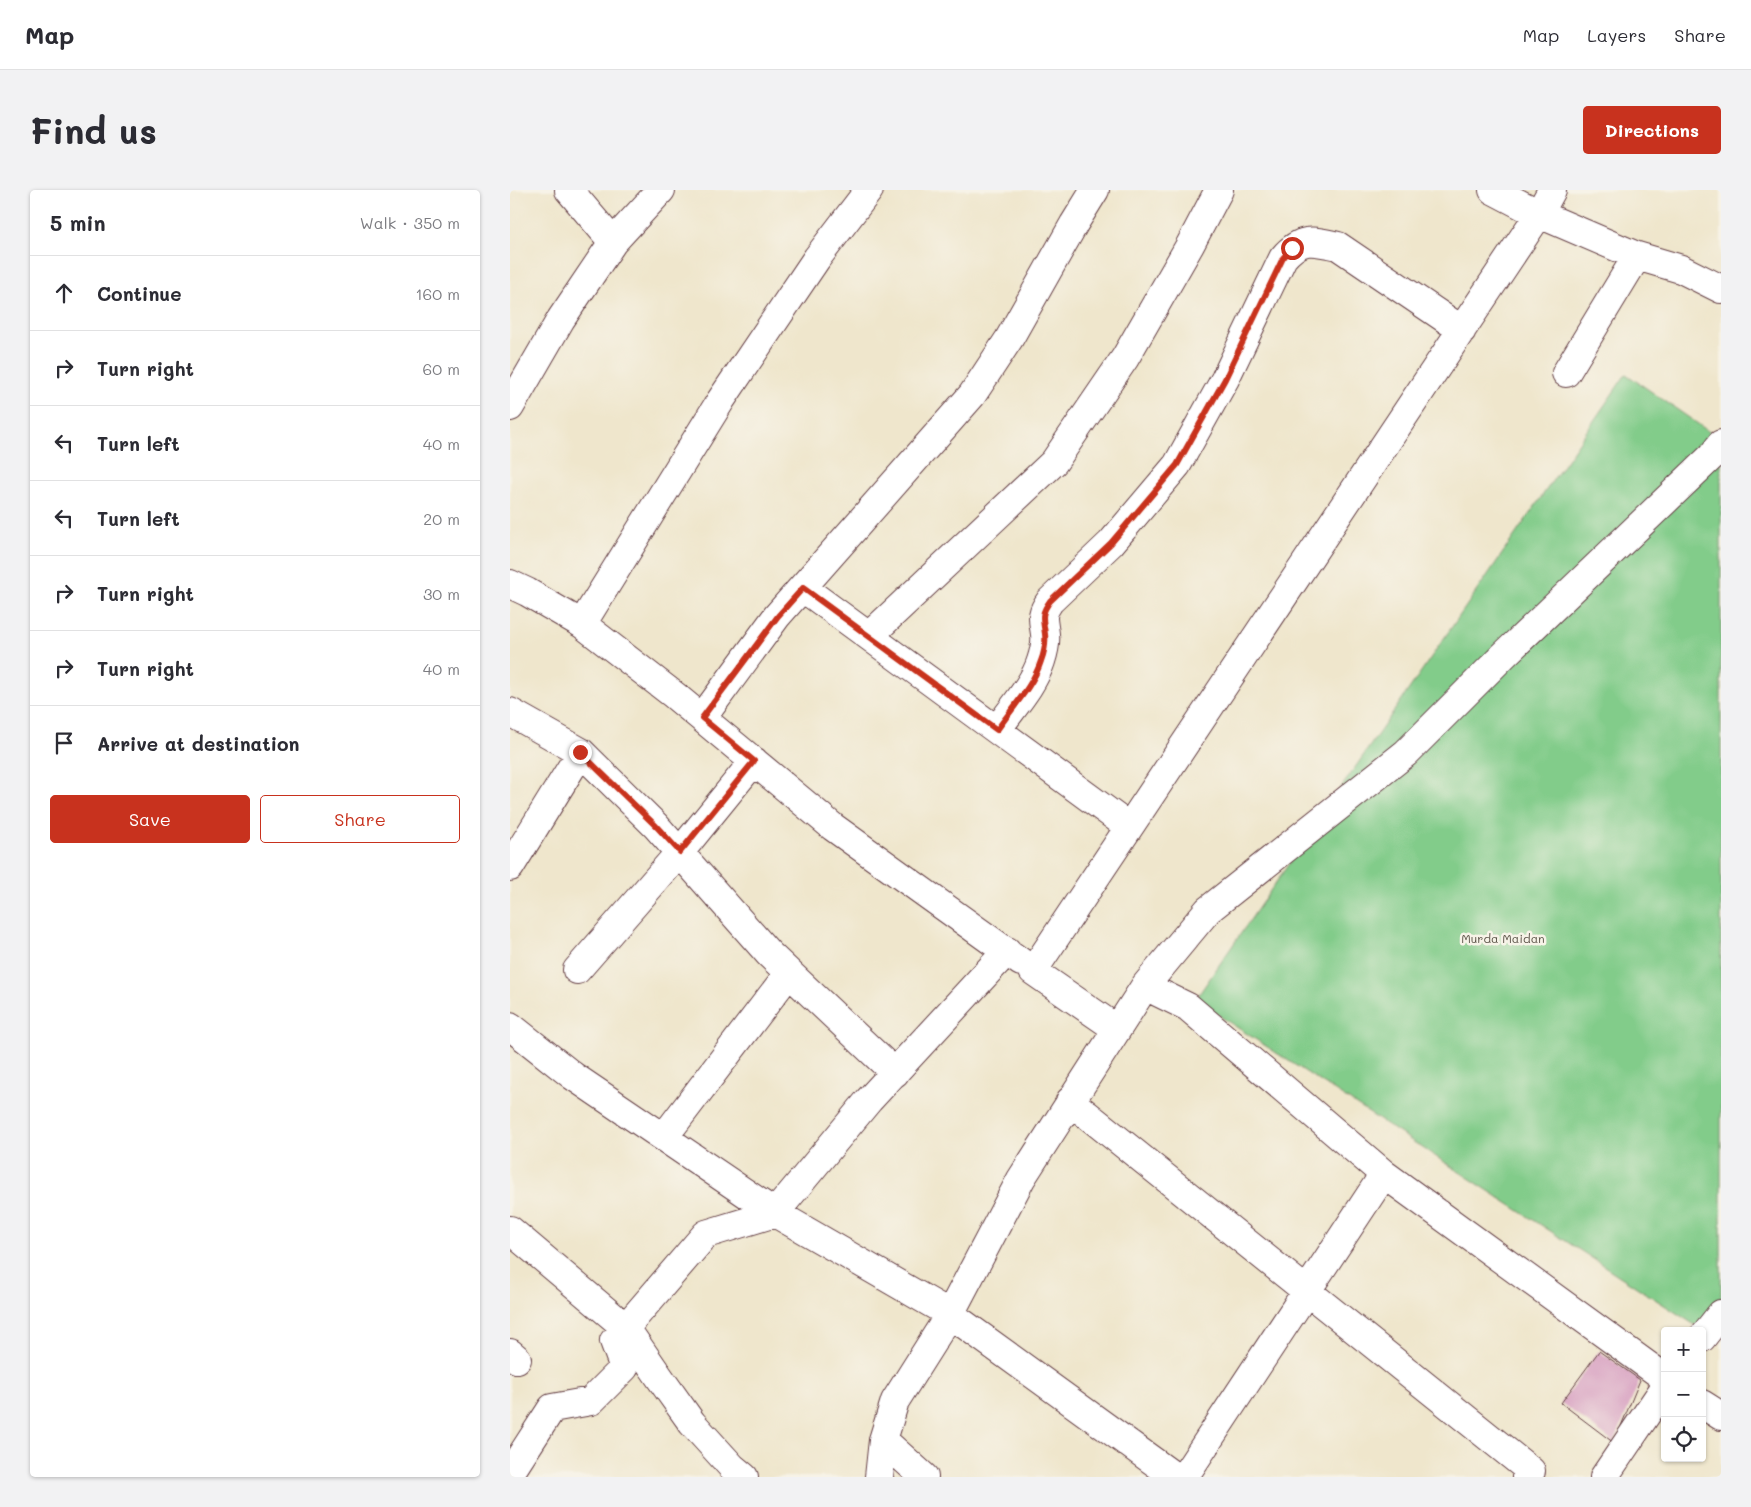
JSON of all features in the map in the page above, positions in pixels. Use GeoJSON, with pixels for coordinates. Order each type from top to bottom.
{"type":"FeatureCollection","features":[{"type":"Feature","properties":{"kind":"street"},"geometry":{"type":"LineString","coordinates":[[569,190],[613,242]]}},
{"type":"Feature","properties":{"kind":"street"},"geometry":{"type":"LineString","coordinates":[[510,407],[562,319],[613,242],[661,190]]}},
{"type":"Feature","properties":{"kind":"street"},"geometry":{"type":"LineString","coordinates":[[582,624],[726,392],[816,258],[869,190]]}},
{"type":"Feature","properties":{"kind":"street"},"geometry":{"type":"LineString","coordinates":[[702,718],[778,616],[972,395],[1009,339],[1095,190]]}},
{"type":"Feature","properties":{"kind":"street"},"geometry":{"type":"LineString","coordinates":[[869,636],[1054,462],[1125,358],[1190,245],[1219,190]]}},
{"type":"Feature","properties":{"kind":"street"},"geometry":{"type":"LineString","coordinates":[[1492,190],[1539,214],[1637,256],[1680,268],[1721,289]]}},
{"type":"Feature","properties":{"kind":"street"},"geometry":{"type":"LineString","coordinates":[[1033,970],[1462,330],[1539,214],[1552,190]]}},
{"type":"Feature","properties":{"kind":"street"},"geometry":{"type":"LineString","coordinates":[[997,730],[1036,675],[1045,644],[1042,618],[1044,609],[1111,543],[1177,465],[1225,379],[1283,258],[1292,248],[1304,241],[1317,240],[1338,246],[1462,330]]}},
{"type":"Feature","properties":{"kind":"street"},"geometry":{"type":"LineString","coordinates":[[1566,372],[1637,256]]}},
{"type":"Feature","properties":{"kind":"street"},"geometry":{"type":"LineString","coordinates":[[879,1477],[883,1440],[895,1401],[950,1314],[1020,1179],[1144,986],[1208,910],[1406,753],[1502,656],[1718,454]]}},
{"type":"Feature","properties":{"kind":"street"},"geometry":{"type":"LineString","coordinates":[[510,584],[582,624],[702,718],[833,827],[1117,1029]]}},
{"type":"Feature","properties":{"kind":"street"},"geometry":{"type":"LineString","coordinates":[[803,588],[1129,827]]}},
{"type":"Feature","properties":{"kind":"street"},"geometry":{"type":"LineString","coordinates":[[510,712],[580,752],[656,826],[769,954],[895,1073]]}},
{"type":"Feature","properties":{"kind":"street"},"geometry":{"type":"LineString","coordinates":[[510,867],[580,752]]}},
{"type":"Feature","properties":{"kind":"street"},"geometry":{"type":"LineString","coordinates":[[577,970],[680,852],[754,761]]}},
{"type":"Feature","properties":{"kind":"street"},"geometry":{"type":"LineString","coordinates":[[510,1473],[552,1408],[591,1401],[624,1368],[614,1341],[706,1234],[775,1213],[869,1100],[1006,951]]}},
{"type":"Feature","properties":{"kind":"street"},"geometry":{"type":"LineString","coordinates":[[664,1137],[789,973]]}},
{"type":"Feature","properties":{"kind":"street"},"geometry":{"type":"LineString","coordinates":[[1144,986],[1188,1007],[1384,1174],[1661,1375]]}},
{"type":"Feature","properties":{"kind":"street"},"geometry":{"type":"LineString","coordinates":[[510,1026],[573,1076],[775,1213],[950,1314],[1175,1477]]}},
{"type":"Feature","properties":{"kind":"street"},"geometry":{"type":"LineString","coordinates":[[1070,1101],[1531,1471],[1526,1477]]}},
{"type":"Feature","properties":{"kind":"street"},"geometry":{"type":"LineString","coordinates":[[1184,1477],[1384,1174]]}},
{"type":"Feature","properties":{"kind":"street"},"geometry":{"type":"LineString","coordinates":[[510,1230],[626,1327],[692,1423],[732,1467],[744,1477]]}},
{"type":"Feature","properties":{"kind":"street"},"geometry":{"type":"LineString","coordinates":[[1706,1333],[1721,1314]]}},
{"type":"Feature","properties":{"kind":"street"},"geometry":{"type":"LineString","coordinates":[[1604,1477],[1661,1393]]}},
{"type":"Feature","properties":{"kind":"street"},"geometry":{"type":"LineString","coordinates":[[1706,1407],[1721,1416]]}},
{"type":"Feature","properties":{"kind":"street"},"geometry":{"type":"LineString","coordinates":[[883,1440],[924,1477]]}},
{"type":"Feature","properties":{"kind":"green space","name":"Murda Maidan"},"geometry":{"type":"Polygon","coordinates":[[[1626,374],[1721,440],[1721,1336],[1718,1340],[1706,1332],[1706,1327],[1698,1327],[1195,1000],[1626,374]]]}},
{"type":"Feature","properties":{"kind":"building"},"geometry":{"type":"Polygon","coordinates":[[[1599,1351],[1640,1380],[1614,1443],[1561,1403],[1599,1351]]]}},
{"type":"Feature","properties":{"kind":"route"},"geometry":{"type":"LineString","coordinates":[[580,752],[680,852],[754,761],[702,718],[778,616],[803,588],[997,730],[1036,675],[1045,644],[1042,618],[1044,609],[1111,543],[1177,465],[1225,379],[1283,258],[1292,248]]}}]}
